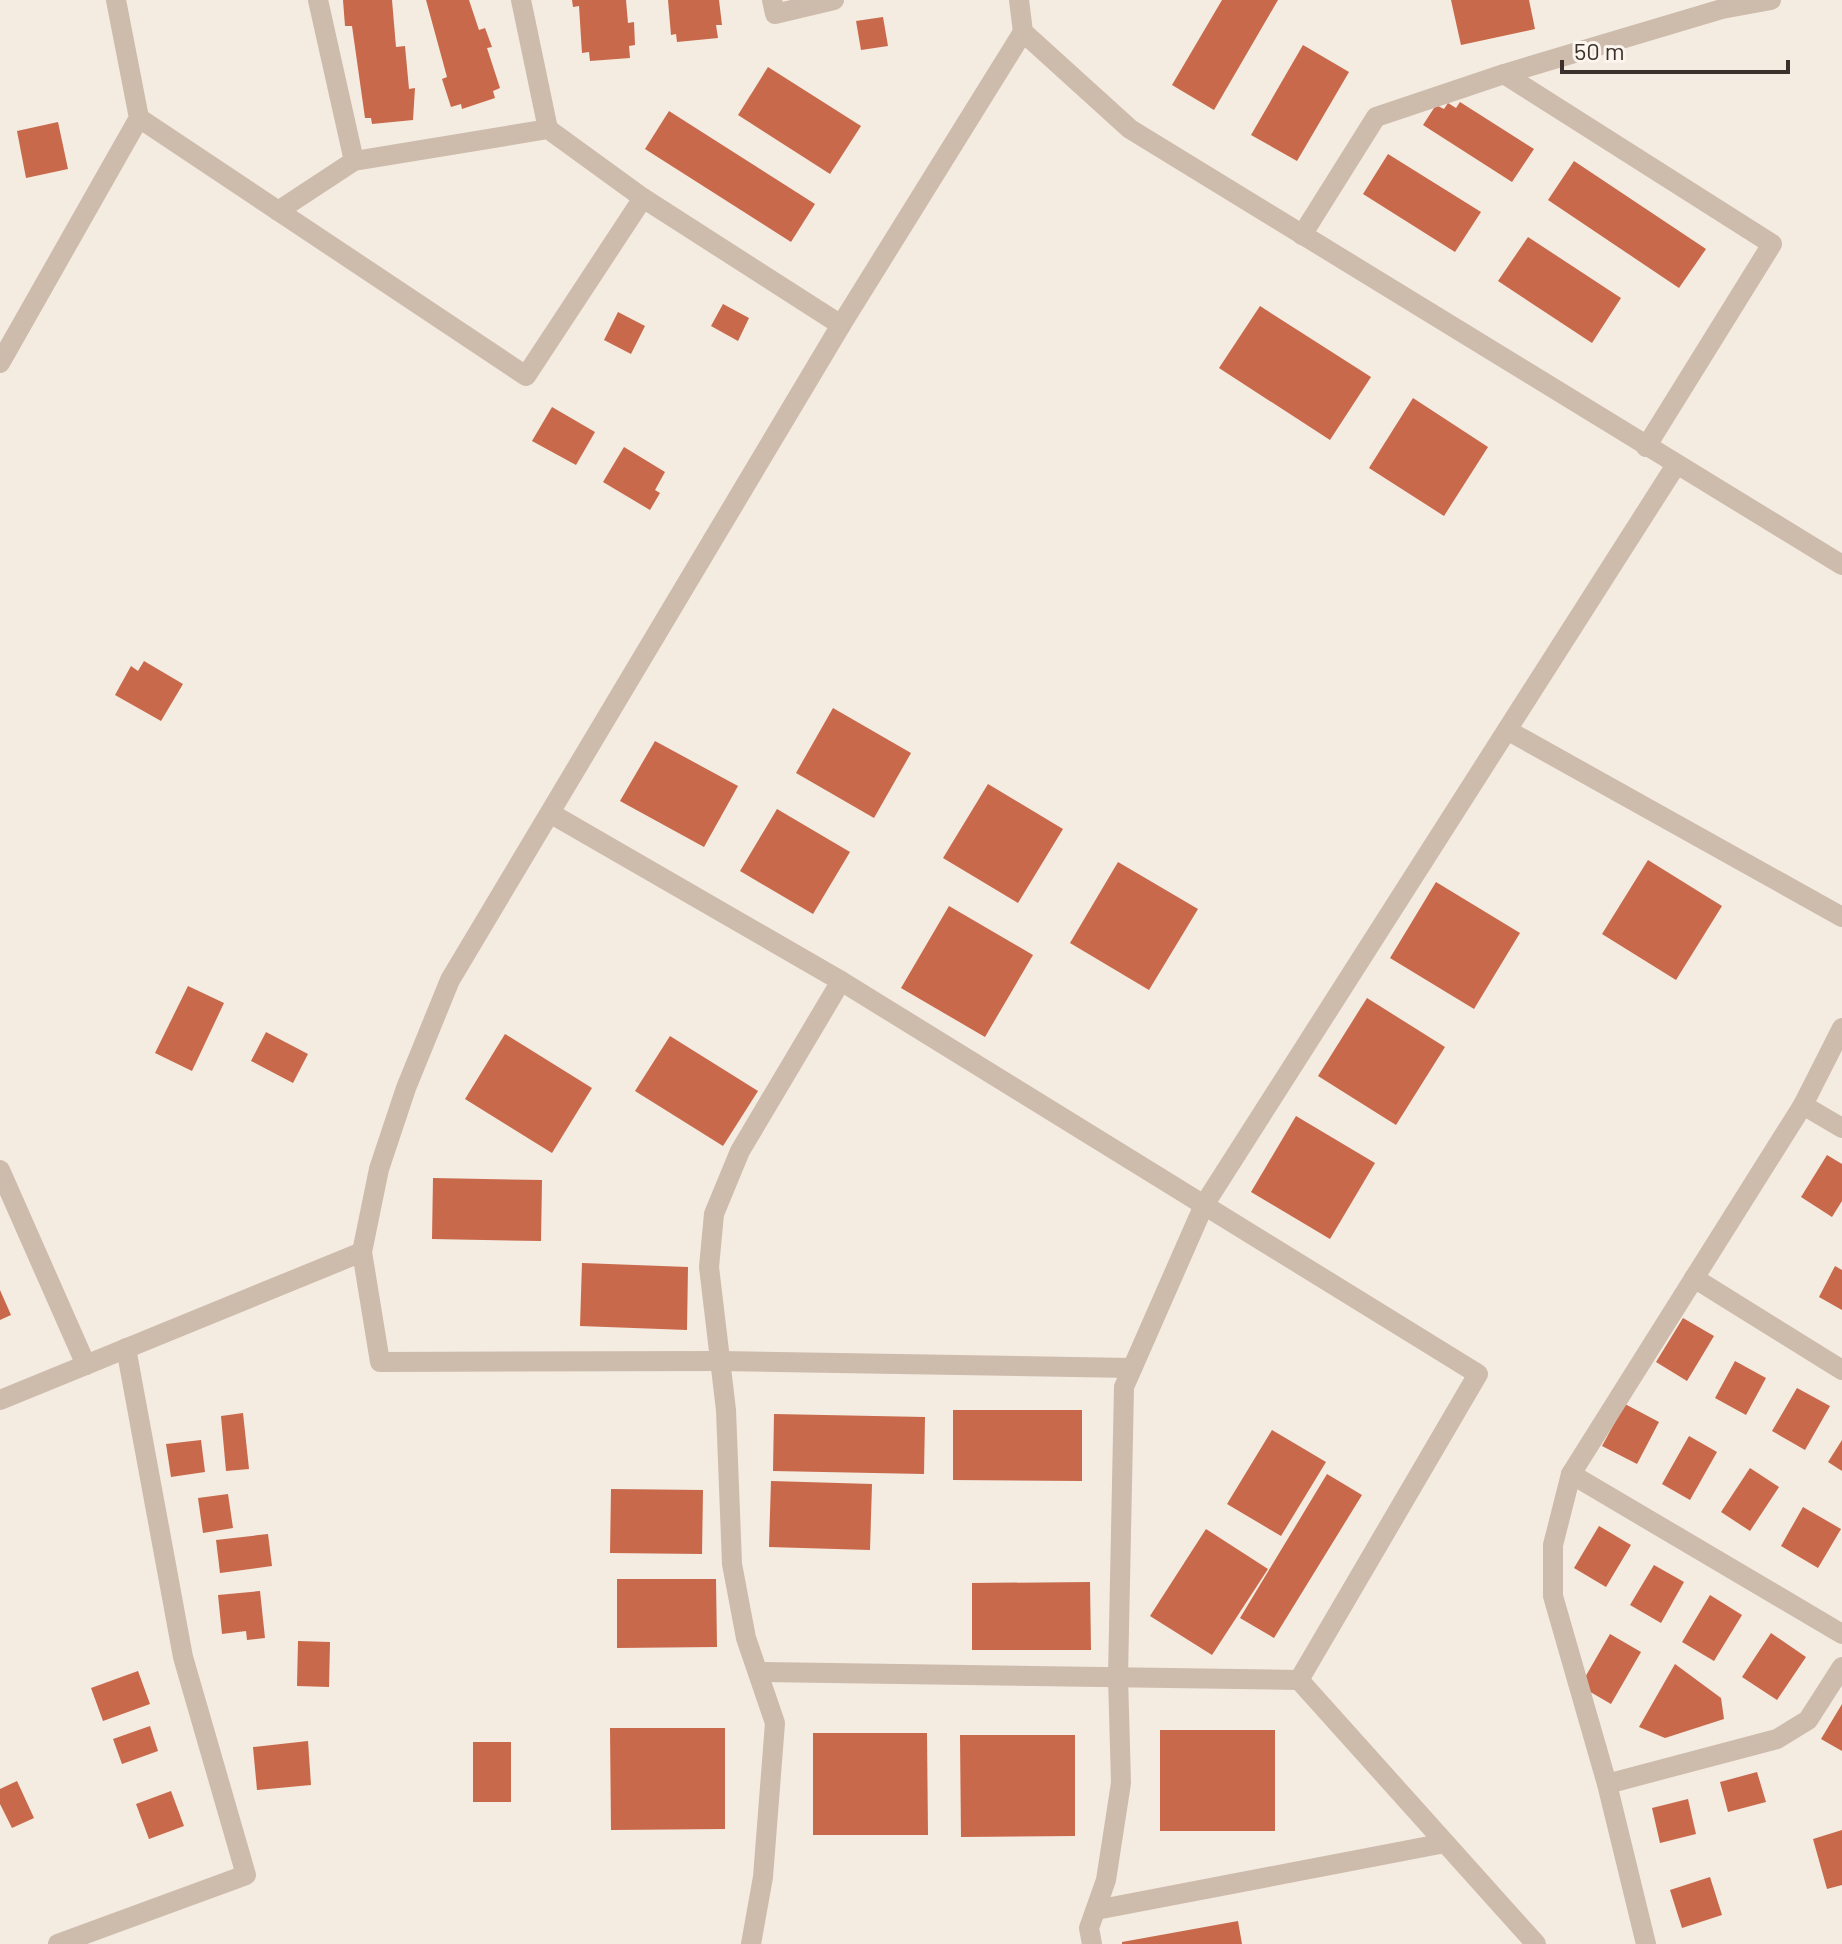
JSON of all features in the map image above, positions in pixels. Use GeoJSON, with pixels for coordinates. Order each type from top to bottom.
{"type":"FeatureCollection","features":[{"type":"Feature","properties":{"kind":"street"},"geometry":{"type":"LineString","coordinates":[[0,363],[139,118],[116,0]]}},
{"type":"Feature","properties":{"kind":"street"},"geometry":{"type":"LineString","coordinates":[[318,0],[354,161]]}},
{"type":"Feature","properties":{"kind":"street"},"geometry":{"type":"LineString","coordinates":[[521,0],[548,129],[643,198],[841,325]]}},
{"type":"Feature","properties":{"kind":"street"},"geometry":{"type":"LineString","coordinates":[[772,0],[775,14],[834,0]]}},
{"type":"Feature","properties":{"kind":"street"},"geometry":{"type":"LineString","coordinates":[[1019,0],[1023,32],[841,325],[450,980],[406,1088],[379,1169],[362,1252],[380,1362],[720,1361],[1132,1368]]}},
{"type":"Feature","properties":{"kind":"street"},"geometry":{"type":"LineString","coordinates":[[1302,235],[1376,117],[1721,5],[1771,0]]}},
{"type":"Feature","properties":{"kind":"street"},"geometry":{"type":"LineString","coordinates":[[1023,32],[1130,129],[1842,565]]}},
{"type":"Feature","properties":{"kind":"street"},"geometry":{"type":"LineString","coordinates":[[1504,74],[1772,244],[1646,447]]}},
{"type":"Feature","properties":{"kind":"street"},"geometry":{"type":"LineString","coordinates":[[139,118],[526,376],[643,198]]}},
{"type":"Feature","properties":{"kind":"street"},"geometry":{"type":"LineString","coordinates":[[278,211],[354,161],[548,129]]}},
{"type":"Feature","properties":{"kind":"street"},"geometry":{"type":"LineString","coordinates":[[1092,1944],[1089,1928],[1106,1880],[1121,1783],[1118,1677],[1124,1387],[1204,1205],[1676,465]]}},
{"type":"Feature","properties":{"kind":"street"},"geometry":{"type":"LineString","coordinates":[[1507,730],[1842,917]]}},
{"type":"Feature","properties":{"kind":"street"},"geometry":{"type":"LineString","coordinates":[[550,813],[841,981],[1478,1374],[1299,1680]]}},
{"type":"Feature","properties":{"kind":"street"},"geometry":{"type":"LineString","coordinates":[[751,1944],[763,1877],[775,1723],[746,1638],[732,1564],[726,1410],[709,1267],[714,1214],[740,1151],[841,981]]}},
{"type":"Feature","properties":{"kind":"street"},"geometry":{"type":"LineString","coordinates":[[1646,1944],[1607,1784],[1553,1596],[1553,1545],[1571,1474],[1803,1105],[1842,1028]]}},
{"type":"Feature","properties":{"kind":"street"},"geometry":{"type":"LineString","coordinates":[[1803,1105],[1842,1128]]}},
{"type":"Feature","properties":{"kind":"street"},"geometry":{"type":"LineString","coordinates":[[0,1170],[86,1365]]}},
{"type":"Feature","properties":{"kind":"street"},"geometry":{"type":"LineString","coordinates":[[0,1400],[362,1252]]}},
{"type":"Feature","properties":{"kind":"street"},"geometry":{"type":"LineString","coordinates":[[1694,1278],[1842,1370]]}},
{"type":"Feature","properties":{"kind":"street"},"geometry":{"type":"LineString","coordinates":[[58,1944],[246,1875],[183,1657],[126,1348]]}},
{"type":"Feature","properties":{"kind":"street"},"geometry":{"type":"LineString","coordinates":[[1571,1474],[1842,1634]]}},
{"type":"Feature","properties":{"kind":"street"},"geometry":{"type":"LineString","coordinates":[[1607,1784],[1777,1739],[1808,1720],[1842,1667]]}},
{"type":"Feature","properties":{"kind":"street"},"geometry":{"type":"LineString","coordinates":[[759,1672],[1299,1680],[1536,1944]]}},
{"type":"Feature","properties":{"kind":"street"},"geometry":{"type":"LineString","coordinates":[[1096,1910],[1445,1843]]}},
{"type":"Feature","properties":{"kind":"building"},"geometry":{"type":"Polygon","coordinates":[[[343,0],[392,0],[396,47],[405,46],[409,89],[415,88],[413,120],[372,124],[371,118],[365,118],[352,26],[345,26],[343,0]]]}},
{"type":"Feature","properties":{"kind":"building"},"geometry":{"type":"Polygon","coordinates":[[[426,0],[469,0],[479,30],[485,28],[492,47],[487,48],[500,88],[493,91],[495,98],[462,109],[461,104],[451,107],[442,79],[447,77],[426,0]]]}},
{"type":"Feature","properties":{"kind":"building"},"geometry":{"type":"Polygon","coordinates":[[[572,0],[626,0],[628,23],[634,22],[635,45],[629,46],[630,58],[590,61],[589,52],[582,53],[579,6],[573,7],[572,0]]]}},
{"type":"Feature","properties":{"kind":"building"},"geometry":{"type":"Polygon","coordinates":[[[668,0],[719,0],[722,25],[716,25],[718,38],[677,42],[676,34],[671,35],[668,0]]]}},
{"type":"Feature","properties":{"kind":"building"},"geometry":{"type":"Polygon","coordinates":[[[1222,0],[1278,0],[1214,110],[1172,85],[1222,0]]]}},
{"type":"Feature","properties":{"kind":"building"},"geometry":{"type":"Polygon","coordinates":[[[1451,0],[1529,0],[1535,29],[1461,45],[1451,0]]]}},
{"type":"Feature","properties":{"kind":"building"},"geometry":{"type":"Polygon","coordinates":[[[883,17],[888,46],[861,50],[856,21],[883,17]]]}},
{"type":"Feature","properties":{"kind":"building"},"geometry":{"type":"Polygon","coordinates":[[[1303,45],[1349,72],[1297,161],[1251,135],[1303,45]]]}},
{"type":"Feature","properties":{"kind":"building"},"geometry":{"type":"Polygon","coordinates":[[[768,67],[861,126],[830,174],[738,115],[768,67]]]}},
{"type":"Feature","properties":{"kind":"building"},"geometry":{"type":"Polygon","coordinates":[[[1460,102],[1534,149],[1512,182],[1423,125],[1436,105],[1444,109],[1448,103],[1456,108],[1460,102]]]}},
{"type":"Feature","properties":{"kind":"building"},"geometry":{"type":"Polygon","coordinates":[[[669,111],[815,204],[791,242],[645,149],[669,111]]]}},
{"type":"Feature","properties":{"kind":"building"},"geometry":{"type":"Polygon","coordinates":[[[58,122],[68,169],[26,178],[17,131],[58,122]]]}},
{"type":"Feature","properties":{"kind":"building"},"geometry":{"type":"Polygon","coordinates":[[[1388,154],[1481,212],[1455,252],[1363,194],[1388,154]]]}},
{"type":"Feature","properties":{"kind":"building"},"geometry":{"type":"Polygon","coordinates":[[[1574,161],[1706,249],[1679,288],[1548,200],[1574,161]]]}},
{"type":"Feature","properties":{"kind":"building"},"geometry":{"type":"Polygon","coordinates":[[[1528,237],[1621,298],[1592,343],[1498,281],[1528,237]]]}},
{"type":"Feature","properties":{"kind":"building"},"geometry":{"type":"Polygon","coordinates":[[[723,304],[749,318],[738,341],[711,326],[723,304]]]}},
{"type":"Feature","properties":{"kind":"building"},"geometry":{"type":"Polygon","coordinates":[[[1260,306],[1371,377],[1330,440],[1219,368],[1260,306]]]}},
{"type":"Feature","properties":{"kind":"building"},"geometry":{"type":"Polygon","coordinates":[[[618,312],[645,326],[631,354],[604,340],[618,312]]]}},
{"type":"Feature","properties":{"kind":"building"},"geometry":{"type":"Polygon","coordinates":[[[1413,398],[1488,447],[1444,516],[1369,468],[1413,398]]]}},
{"type":"Feature","properties":{"kind":"building"},"geometry":{"type":"Polygon","coordinates":[[[552,407],[595,432],[576,465],[532,441],[552,407]]]}},
{"type":"Feature","properties":{"kind":"building"},"geometry":{"type":"Polygon","coordinates":[[[624,447],[665,472],[655,490],[660,493],[650,510],[603,482],[624,447]]]}},
{"type":"Feature","properties":{"kind":"building"},"geometry":{"type":"Polygon","coordinates":[[[144,661],[183,684],[161,721],[115,695],[131,666],[138,671],[144,661]]]}},
{"type":"Feature","properties":{"kind":"building"},"geometry":{"type":"Polygon","coordinates":[[[833,708],[911,753],[874,818],[796,773],[833,708]]]}},
{"type":"Feature","properties":{"kind":"building"},"geometry":{"type":"Polygon","coordinates":[[[655,741],[738,786],[704,847],[620,801],[655,741]]]}},
{"type":"Feature","properties":{"kind":"building"},"geometry":{"type":"Polygon","coordinates":[[[988,784],[1063,829],[1018,903],[943,858],[988,784]]]}},
{"type":"Feature","properties":{"kind":"building"},"geometry":{"type":"Polygon","coordinates":[[[777,809],[850,852],[813,914],[740,871],[777,809]]]}},
{"type":"Feature","properties":{"kind":"building"},"geometry":{"type":"Polygon","coordinates":[[[1648,860],[1722,906],[1676,980],[1602,934],[1648,860]]]}},
{"type":"Feature","properties":{"kind":"building"},"geometry":{"type":"Polygon","coordinates":[[[1118,862],[1198,909],[1149,990],[1070,943],[1118,862]]]}},
{"type":"Feature","properties":{"kind":"building"},"geometry":{"type":"Polygon","coordinates":[[[1436,882],[1520,933],[1474,1009],[1390,958],[1436,882]]]}},
{"type":"Feature","properties":{"kind":"building"},"geometry":{"type":"Polygon","coordinates":[[[949,906],[1033,955],[985,1037],[901,988],[949,906]]]}},
{"type":"Feature","properties":{"kind":"building"},"geometry":{"type":"Polygon","coordinates":[[[188,986],[224,1003],[192,1071],[155,1053],[188,986]]]}},
{"type":"Feature","properties":{"kind":"building"},"geometry":{"type":"Polygon","coordinates":[[[1367,998],[1445,1047],[1396,1125],[1318,1076],[1367,998]]]}},
{"type":"Feature","properties":{"kind":"building"},"geometry":{"type":"Polygon","coordinates":[[[266,1032],[308,1054],[293,1083],[251,1061],[266,1032]]]}},
{"type":"Feature","properties":{"kind":"building"},"geometry":{"type":"Polygon","coordinates":[[[505,1034],[592,1088],[552,1153],[465,1099],[505,1034]]]}},
{"type":"Feature","properties":{"kind":"building"},"geometry":{"type":"Polygon","coordinates":[[[670,1036],[758,1091],[723,1146],[635,1091],[670,1036]]]}},
{"type":"Feature","properties":{"kind":"building"},"geometry":{"type":"Polygon","coordinates":[[[1296,1116],[1375,1163],[1330,1239],[1251,1192],[1296,1116]]]}},
{"type":"Feature","properties":{"kind":"building"},"geometry":{"type":"Polygon","coordinates":[[[1827,1155],[1842,1164],[1842,1201],[1832,1217],[1801,1197],[1827,1155]]]}},
{"type":"Feature","properties":{"kind":"building"},"geometry":{"type":"Polygon","coordinates":[[[433,1178],[542,1180],[541,1241],[432,1239],[433,1178]]]}},
{"type":"Feature","properties":{"kind":"building"},"geometry":{"type":"Polygon","coordinates":[[[582,1263],[688,1267],[687,1330],[580,1326],[582,1263]]]}},
{"type":"Feature","properties":{"kind":"building"},"geometry":{"type":"Polygon","coordinates":[[[1835,1266],[1842,1270],[1842,1310],[1819,1297],[1835,1266]]]}},
{"type":"Feature","properties":{"kind":"building"},"geometry":{"type":"Polygon","coordinates":[[[0,1290],[11,1315],[0,1320],[0,1290]]]}},
{"type":"Feature","properties":{"kind":"building"},"geometry":{"type":"Polygon","coordinates":[[[1683,1318],[1714,1336],[1687,1381],[1656,1362],[1683,1318]]]}},
{"type":"Feature","properties":{"kind":"building"},"geometry":{"type":"Polygon","coordinates":[[[1735,1361],[1766,1378],[1746,1415],[1715,1398],[1735,1361]]]}},
{"type":"Feature","properties":{"kind":"building"},"geometry":{"type":"Polygon","coordinates":[[[1797,1388],[1830,1406],[1805,1450],[1772,1431],[1797,1388]]]}},
{"type":"Feature","properties":{"kind":"building"},"geometry":{"type":"Polygon","coordinates":[[[1625,1404],[1659,1422],[1637,1464],[1602,1446],[1625,1404]]]}},
{"type":"Feature","properties":{"kind":"building"},"geometry":{"type":"Polygon","coordinates":[[[953,1410],[1082,1410],[1082,1481],[953,1480],[953,1410]]]}},
{"type":"Feature","properties":{"kind":"building"},"geometry":{"type":"Polygon","coordinates":[[[243,1413],[249,1469],[226,1471],[221,1416],[243,1413]]]}},
{"type":"Feature","properties":{"kind":"building"},"geometry":{"type":"Polygon","coordinates":[[[774,1414],[925,1417],[924,1474],[773,1471],[774,1414]]]}},
{"type":"Feature","properties":{"kind":"building"},"geometry":{"type":"Polygon","coordinates":[[[1272,1430],[1326,1462],[1281,1536],[1227,1504],[1272,1430]]]}},
{"type":"Feature","properties":{"kind":"building"},"geometry":{"type":"Polygon","coordinates":[[[1689,1436],[1717,1452],[1690,1500],[1662,1484],[1689,1436]]]}},
{"type":"Feature","properties":{"kind":"building"},"geometry":{"type":"Polygon","coordinates":[[[201,1440],[205,1472],[171,1477],[166,1444],[201,1440]]]}},
{"type":"Feature","properties":{"kind":"building"},"geometry":{"type":"Polygon","coordinates":[[[1842,1440],[1842,1471],[1828,1462],[1842,1440]]]}},
{"type":"Feature","properties":{"kind":"building"},"geometry":{"type":"Polygon","coordinates":[[[1750,1468],[1779,1487],[1750,1531],[1721,1512],[1750,1468]]]}},
{"type":"Feature","properties":{"kind":"building"},"geometry":{"type":"Polygon","coordinates":[[[1327,1474],[1362,1495],[1274,1638],[1240,1618],[1327,1474]]]}},
{"type":"Feature","properties":{"kind":"building"},"geometry":{"type":"Polygon","coordinates":[[[771,1481],[872,1484],[870,1550],[769,1547],[771,1481]]]}},
{"type":"Feature","properties":{"kind":"building"},"geometry":{"type":"Polygon","coordinates":[[[611,1489],[703,1490],[702,1554],[610,1553],[611,1489]]]}},
{"type":"Feature","properties":{"kind":"building"},"geometry":{"type":"Polygon","coordinates":[[[228,1494],[233,1528],[203,1533],[198,1498],[228,1494]]]}},
{"type":"Feature","properties":{"kind":"building"},"geometry":{"type":"Polygon","coordinates":[[[1803,1507],[1841,1529],[1818,1568],[1781,1546],[1803,1507]]]}},
{"type":"Feature","properties":{"kind":"building"},"geometry":{"type":"Polygon","coordinates":[[[1599,1526],[1631,1545],[1606,1587],[1574,1568],[1599,1526]]]}},
{"type":"Feature","properties":{"kind":"building"},"geometry":{"type":"Polygon","coordinates":[[[1206,1529],[1268,1569],[1212,1655],[1150,1616],[1206,1529]]]}},
{"type":"Feature","properties":{"kind":"building"},"geometry":{"type":"Polygon","coordinates":[[[268,1534],[272,1566],[220,1573],[216,1540],[268,1534]]]}},
{"type":"Feature","properties":{"kind":"building"},"geometry":{"type":"Polygon","coordinates":[[[1654,1565],[1684,1582],[1661,1623],[1630,1605],[1654,1565]]]}},
{"type":"Feature","properties":{"kind":"building"},"geometry":{"type":"Polygon","coordinates":[[[617,1579],[716,1579],[717,1647],[617,1648],[617,1579]]]}},
{"type":"Feature","properties":{"kind":"building"},"geometry":{"type":"Polygon","coordinates":[[[1090,1582],[1091,1650],[972,1650],[972,1583],[1090,1582]]]}},
{"type":"Feature","properties":{"kind":"building"},"geometry":{"type":"Polygon","coordinates":[[[260,1591],[265,1638],[247,1640],[246,1631],[222,1634],[218,1595],[260,1591]]]}},
{"type":"Feature","properties":{"kind":"building"},"geometry":{"type":"Polygon","coordinates":[[[1710,1595],[1742,1615],[1714,1661],[1682,1642],[1710,1595]]]}},
{"type":"Feature","properties":{"kind":"building"},"geometry":{"type":"Polygon","coordinates":[[[1771,1633],[1806,1657],[1777,1700],[1742,1677],[1771,1633]]]}},
{"type":"Feature","properties":{"kind":"building"},"geometry":{"type":"Polygon","coordinates":[[[1610,1634],[1641,1652],[1611,1704],[1580,1686],[1610,1634]]]}},
{"type":"Feature","properties":{"kind":"building"},"geometry":{"type":"Polygon","coordinates":[[[298,1641],[330,1642],[329,1687],[297,1686],[298,1641]]]}},
{"type":"Feature","properties":{"kind":"building"},"geometry":{"type":"Polygon","coordinates":[[[1675,1664],[1721,1698],[1724,1719],[1665,1738],[1639,1727],[1675,1664]]]}},
{"type":"Feature","properties":{"kind":"building"},"geometry":{"type":"Polygon","coordinates":[[[138,1671],[150,1704],[103,1721],[91,1688],[138,1671]]]}},
{"type":"Feature","properties":{"kind":"building"},"geometry":{"type":"Polygon","coordinates":[[[1842,1704],[1842,1751],[1821,1739],[1842,1704]]]}},
{"type":"Feature","properties":{"kind":"building"},"geometry":{"type":"Polygon","coordinates":[[[150,1726],[158,1751],[122,1764],[113,1739],[150,1726]]]}},
{"type":"Feature","properties":{"kind":"building"},"geometry":{"type":"Polygon","coordinates":[[[610,1728],[725,1728],[725,1829],[611,1830],[610,1728]]]}},
{"type":"Feature","properties":{"kind":"building"},"geometry":{"type":"Polygon","coordinates":[[[1160,1730],[1275,1730],[1275,1831],[1160,1831],[1160,1730]]]}},
{"type":"Feature","properties":{"kind":"building"},"geometry":{"type":"Polygon","coordinates":[[[813,1733],[927,1733],[928,1835],[813,1835],[813,1733]]]}},
{"type":"Feature","properties":{"kind":"building"},"geometry":{"type":"Polygon","coordinates":[[[960,1735],[1075,1735],[1075,1836],[961,1837],[960,1735]]]}},
{"type":"Feature","properties":{"kind":"building"},"geometry":{"type":"Polygon","coordinates":[[[308,1741],[311,1785],[257,1790],[253,1747],[308,1741]]]}},
{"type":"Feature","properties":{"kind":"building"},"geometry":{"type":"Polygon","coordinates":[[[473,1742],[511,1742],[511,1802],[473,1802],[473,1742]]]}},
{"type":"Feature","properties":{"kind":"building"},"geometry":{"type":"Polygon","coordinates":[[[1757,1772],[1766,1802],[1728,1812],[1720,1782],[1757,1772]]]}},
{"type":"Feature","properties":{"kind":"building"},"geometry":{"type":"Polygon","coordinates":[[[17,1781],[34,1818],[12,1828],[0,1804],[0,1789],[17,1781]]]}},
{"type":"Feature","properties":{"kind":"building"},"geometry":{"type":"Polygon","coordinates":[[[171,1791],[184,1826],[149,1839],[136,1804],[171,1791]]]}},
{"type":"Feature","properties":{"kind":"building"},"geometry":{"type":"Polygon","coordinates":[[[1688,1799],[1696,1834],[1660,1843],[1652,1808],[1688,1799]]]}},
{"type":"Feature","properties":{"kind":"building"},"geometry":{"type":"Polygon","coordinates":[[[1842,1830],[1842,1885],[1827,1889],[1813,1839],[1842,1830]]]}},
{"type":"Feature","properties":{"kind":"building"},"geometry":{"type":"Polygon","coordinates":[[[1710,1877],[1722,1915],[1682,1928],[1670,1890],[1710,1877]]]}},
{"type":"Feature","properties":{"kind":"building"},"geometry":{"type":"Polygon","coordinates":[[[1238,1921],[1242,1944],[1122,1944],[1122,1942],[1238,1921]]]}}]}
